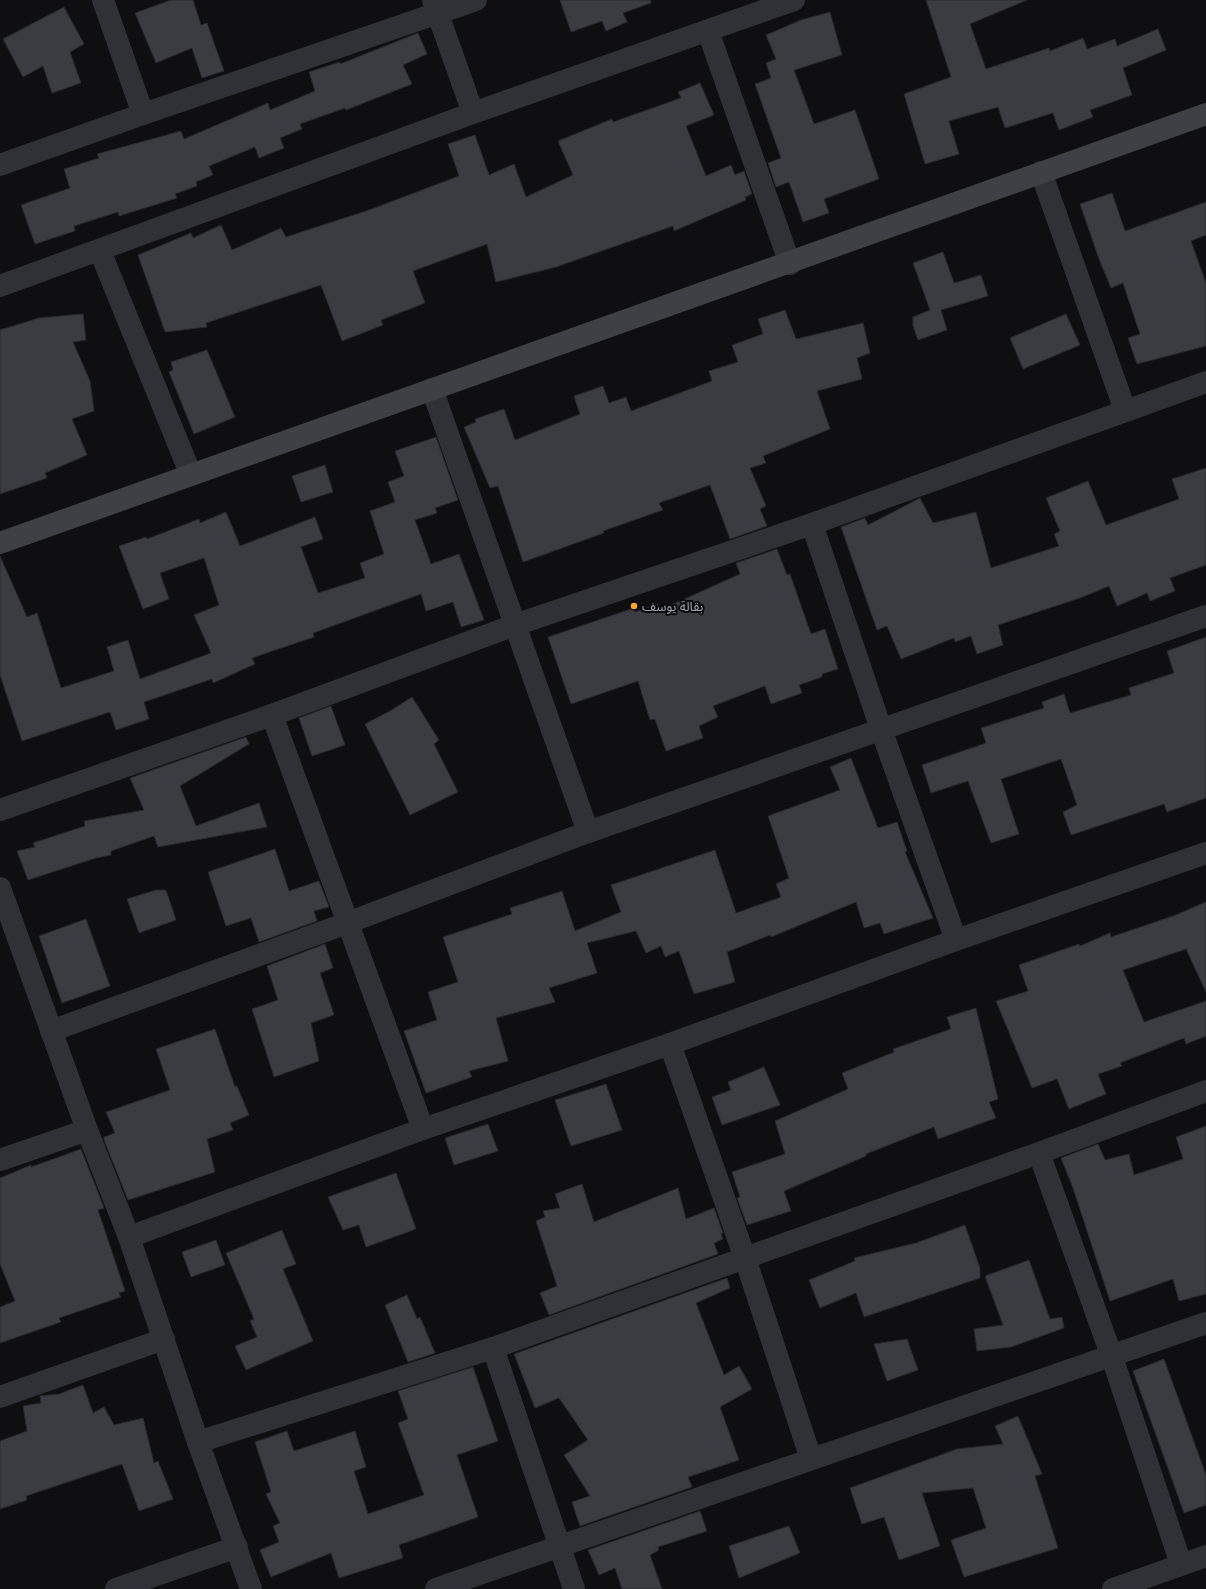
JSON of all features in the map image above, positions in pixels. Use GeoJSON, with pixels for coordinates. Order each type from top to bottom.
{"type":"FeatureCollection","features":[{"type":"Feature","properties":{"kind":"street"},"geometry":{"type":"LineString","coordinates":[[103,0],[143,114]]}},
{"type":"Feature","properties":{"kind":"street"},"geometry":{"type":"LineString","coordinates":[[0,165],[436,7],[476,0]]}},
{"type":"Feature","properties":{"kind":"street"},"geometry":{"type":"LineString","coordinates":[[0,286],[100,251],[473,113],[794,0]]}},
{"type":"Feature","properties":{"kind":"street"},"geometry":{"type":"LineString","coordinates":[[436,7],[473,113]]}},
{"type":"Feature","properties":{"kind":"street"},"geometry":{"type":"LineString","coordinates":[[708,31],[790,264]]}},
{"type":"Feature","properties":{"kind":"street"},"geometry":{"type":"LineString","coordinates":[[0,543],[432,389],[790,264],[1041,172],[1206,114]]}},
{"type":"Feature","properties":{"kind":"street"},"geometry":{"type":"LineString","coordinates":[[1041,172],[1125,410]]}},
{"type":"Feature","properties":{"kind":"street"},"geometry":{"type":"LineString","coordinates":[[100,251],[191,476]]}},
{"type":"Feature","properties":{"kind":"street"},"geometry":{"type":"LineString","coordinates":[[0,810],[272,715],[515,625],[812,524],[1206,382]]}},
{"type":"Feature","properties":{"kind":"street"},"geometry":{"type":"LineString","coordinates":[[432,389],[588,832]]}},
{"type":"Feature","properties":{"kind":"street"},"geometry":{"type":"LineString","coordinates":[[812,524],[881,729],[956,940]]}},
{"type":"Feature","properties":{"kind":"street"},"geometry":{"type":"LineString","coordinates":[[51,1032],[588,832],[1206,616]]}},
{"type":"Feature","properties":{"kind":"street"},"geometry":{"type":"LineString","coordinates":[[272,715],[423,1129]]}},
{"type":"Feature","properties":{"kind":"street"},"geometry":{"type":"LineString","coordinates":[[128,1236],[423,1129],[670,1044],[956,940],[1206,853]]}},
{"type":"Feature","properties":{"kind":"street"},"geometry":{"type":"LineString","coordinates":[[0,888],[6,923],[51,1032],[128,1236],[198,1442],[251,1589]]}},
{"type":"Feature","properties":{"kind":"street"},"geometry":{"type":"LineString","coordinates":[[670,1044],[744,1258],[811,1459]]}},
{"type":"Feature","properties":{"kind":"street"},"geometry":{"type":"LineString","coordinates":[[198,1442],[493,1348],[1039,1153],[1206,1091]]}},
{"type":"Feature","properties":{"kind":"street"},"geometry":{"type":"LineString","coordinates":[[0,1160],[87,1130]]}},
{"type":"Feature","properties":{"kind":"street"},"geometry":{"type":"LineString","coordinates":[[1039,1153],[1112,1357],[1181,1564]]}},
{"type":"Feature","properties":{"kind":"street"},"geometry":{"type":"LineString","coordinates":[[436,1589],[811,1459],[1112,1357],[1206,1323]]}},
{"type":"Feature","properties":{"kind":"street"},"geometry":{"type":"LineString","coordinates":[[0,1397],[164,1339]]}},
{"type":"Feature","properties":{"kind":"street"},"geometry":{"type":"LineString","coordinates":[[493,1348],[574,1589]]}},
{"type":"Feature","properties":{"kind":"street"},"geometry":{"type":"LineString","coordinates":[[116,1589],[237,1547]]}},
{"type":"Feature","properties":{"kind":"street"},"geometry":{"type":"LineString","coordinates":[[1113,1589],[1206,1556]]}},
{"type":"Feature","properties":{"kind":"building"},"geometry":{"type":"Polygon","coordinates":[[[171,0],[193,0],[201,25],[207,23],[224,71],[202,78],[192,48],[156,63],[135,13],[171,0]]]}},
{"type":"Feature","properties":{"kind":"building"},"geometry":{"type":"Polygon","coordinates":[[[560,0],[650,0],[651,3],[623,13],[627,22],[606,31],[602,21],[571,32],[560,0]]]}},
{"type":"Feature","properties":{"kind":"building"},"geometry":{"type":"Polygon","coordinates":[[[926,0],[1027,0],[970,24],[986,69],[1049,48],[1050,51],[1083,38],[1087,49],[1115,39],[1117,46],[1158,29],[1166,50],[1123,68],[1132,95],[1090,110],[1093,117],[1059,130],[1053,113],[1005,128],[998,107],[949,121],[959,154],[925,164],[904,94],[951,77],[926,0]]]}},
{"type":"Feature","properties":{"kind":"building"},"geometry":{"type":"Polygon","coordinates":[[[64,7],[84,44],[70,52],[81,83],[52,93],[43,66],[23,77],[3,39],[64,7]]]}},
{"type":"Feature","properties":{"kind":"building"},"geometry":{"type":"Polygon","coordinates":[[[830,12],[842,55],[794,70],[814,124],[855,110],[879,179],[824,199],[829,213],[803,222],[789,182],[776,187],[768,163],[781,158],[755,84],[771,78],[766,63],[776,59],[766,35],[801,20],[830,12]]]}},
{"type":"Feature","properties":{"kind":"building"},"geometry":{"type":"Polygon","coordinates":[[[418,33],[427,54],[403,65],[412,84],[346,110],[345,108],[300,124],[302,129],[280,138],[284,148],[259,158],[255,147],[209,166],[213,175],[196,182],[197,186],[175,194],[177,198],[119,216],[118,212],[74,226],[75,231],[35,244],[21,205],[70,188],[64,169],[99,158],[97,154],[181,131],[184,139],[268,103],[270,110],[315,91],[309,72],[340,62],[340,64],[418,33]]]}},
{"type":"Feature","properties":{"kind":"building"},"geometry":{"type":"Polygon","coordinates":[[[700,83],[714,115],[686,126],[706,176],[731,165],[735,175],[744,171],[752,194],[745,197],[746,200],[674,231],[673,226],[556,267],[496,282],[487,244],[413,271],[425,303],[381,320],[383,325],[342,341],[321,285],[206,323],[207,327],[165,332],[138,255],[191,233],[193,238],[221,225],[232,250],[281,228],[286,237],[369,210],[459,176],[448,144],[475,135],[489,175],[514,164],[526,197],[573,175],[558,141],[612,119],[613,122],[681,98],[678,92],[700,83]]]}},
{"type":"Feature","properties":{"kind":"building"},"geometry":{"type":"Polygon","coordinates":[[[1112,193],[1125,231],[1206,202],[1206,235],[1191,241],[1206,283],[1206,346],[1137,364],[1128,338],[1140,334],[1123,283],[1111,288],[1099,259],[1080,204],[1112,193]]]}},
{"type":"Feature","properties":{"kind":"building"},"geometry":{"type":"Polygon","coordinates":[[[943,252],[954,283],[981,275],[988,296],[941,310],[947,330],[918,340],[913,326],[913,317],[930,310],[913,263],[943,252]]]}},
{"type":"Feature","properties":{"kind":"building"},"geometry":{"type":"Polygon","coordinates":[[[785,310],[796,339],[863,323],[870,353],[857,358],[862,379],[817,391],[830,429],[763,456],[766,463],[750,468],[766,506],[760,509],[767,526],[730,539],[710,485],[659,503],[663,510],[603,531],[604,533],[523,562],[498,486],[490,488],[464,427],[476,422],[475,419],[504,409],[515,440],[580,414],[574,396],[603,386],[609,403],[626,397],[631,411],[712,381],[709,371],[738,362],[732,345],[763,334],[758,319],[785,310]]]}},
{"type":"Feature","properties":{"kind":"building"},"geometry":{"type":"Polygon","coordinates":[[[83,314],[86,340],[73,342],[90,381],[94,411],[72,419],[87,455],[45,473],[47,478],[0,494],[0,330],[39,318],[83,314]]]}},
{"type":"Feature","properties":{"kind":"building"},"geometry":{"type":"Polygon","coordinates":[[[1066,314],[1080,345],[1023,369],[1010,338],[1066,314]]]}},
{"type":"Feature","properties":{"kind":"building"},"geometry":{"type":"Polygon","coordinates":[[[207,350],[235,417],[194,434],[169,372],[173,370],[171,362],[207,350]]]}},
{"type":"Feature","properties":{"kind":"building"},"geometry":{"type":"Polygon","coordinates":[[[436,437],[458,500],[435,508],[437,513],[415,520],[431,564],[459,554],[484,620],[461,627],[453,602],[426,611],[421,594],[313,633],[314,637],[252,658],[255,664],[213,683],[212,679],[144,702],[149,719],[116,730],[110,712],[22,741],[0,675],[0,556],[27,617],[37,613],[61,688],[114,671],[107,647],[128,640],[140,679],[211,653],[194,615],[219,605],[204,558],[160,573],[169,599],[143,609],[119,546],[146,537],[147,539],[199,519],[200,523],[226,512],[240,546],[315,517],[323,539],[301,547],[318,593],[365,578],[360,563],[384,554],[370,511],[395,502],[388,482],[404,476],[395,451],[436,437]]]}},
{"type":"Feature","properties":{"kind":"building"},"geometry":{"type":"Polygon","coordinates":[[[325,465],[333,492],[301,502],[292,476],[325,465]]]}},
{"type":"Feature","properties":{"kind":"building"},"geometry":{"type":"Polygon","coordinates":[[[1206,468],[1206,565],[1170,578],[1175,591],[1150,601],[1147,593],[1117,606],[1109,586],[1080,598],[998,625],[1003,645],[977,654],[971,636],[955,642],[954,638],[901,659],[887,626],[877,630],[841,527],[865,518],[868,525],[920,498],[933,523],[976,512],[991,568],[1059,546],[1054,534],[1060,531],[1046,498],[1088,481],[1106,525],[1179,499],[1172,479],[1206,468]]]}},
{"type":"Feature","properties":{"kind":"building"},"geometry":{"type":"Polygon","coordinates":[[[777,549],[787,575],[790,574],[811,634],[825,629],[838,669],[822,674],[822,677],[799,685],[802,693],[771,704],[765,686],[713,706],[718,717],[699,726],[703,738],[666,751],[655,719],[650,720],[638,681],[571,704],[548,637],[634,608],[635,612],[658,604],[660,610],[740,574],[736,563],[777,549]]]}},
{"type":"Feature","properties":{"kind":"building"},"geometry":{"type":"Polygon","coordinates":[[[1206,637],[1206,798],[1167,812],[1164,804],[1071,835],[1063,812],[1077,805],[1061,759],[1001,779],[1019,834],[991,843],[968,781],[931,793],[922,765],[986,743],[981,728],[1044,708],[1042,702],[1064,694],[1070,713],[1131,695],[1129,688],[1174,673],[1167,651],[1206,637]]]}},
{"type":"Feature","properties":{"kind":"building"},"geometry":{"type":"Polygon","coordinates":[[[412,697],[439,740],[434,744],[458,792],[410,815],[365,724],[412,697]]]}},
{"type":"Feature","properties":{"kind":"building"},"geometry":{"type":"Polygon","coordinates":[[[331,706],[345,745],[312,756],[299,718],[331,706]]]}},
{"type":"Feature","properties":{"kind":"building"},"geometry":{"type":"Polygon","coordinates":[[[246,737],[249,744],[180,786],[196,826],[259,803],[267,827],[158,847],[154,836],[111,851],[111,855],[96,858],[28,880],[17,851],[35,847],[33,843],[85,826],[84,821],[144,810],[130,778],[246,737]]]}},
{"type":"Feature","properties":{"kind":"building"},"geometry":{"type":"Polygon","coordinates":[[[851,758],[878,828],[897,822],[907,851],[905,852],[933,918],[884,934],[880,923],[864,928],[856,902],[771,937],[770,935],[727,952],[735,982],[694,994],[679,951],[665,957],[661,946],[646,953],[636,931],[587,943],[597,973],[549,988],[555,1002],[496,1018],[508,1061],[469,1071],[472,1077],[426,1093],[404,1031],[437,1020],[428,992],[458,982],[443,937],[512,914],[510,908],[562,891],[575,931],[621,912],[611,885],[715,850],[736,913],[781,897],[776,884],[789,878],[768,816],[840,790],[830,767],[851,758]]]}},
{"type":"Feature","properties":{"kind":"building"},"geometry":{"type":"Polygon","coordinates":[[[275,849],[289,891],[319,881],[329,907],[314,911],[317,921],[259,942],[251,918],[226,926],[208,872],[275,849]]]}},
{"type":"Feature","properties":{"kind":"building"},"geometry":{"type":"Polygon","coordinates":[[[156,890],[166,890],[176,920],[139,933],[127,899],[156,890]]]}},
{"type":"Feature","properties":{"kind":"building"},"geometry":{"type":"Polygon","coordinates":[[[1206,902],[1206,992],[1186,949],[1123,970],[1144,1022],[1206,1001],[1206,1036],[1186,1044],[1184,1038],[1120,1063],[1122,1066],[1098,1074],[1106,1094],[1069,1109],[1057,1079],[1032,1088],[996,1001],[1028,991],[1019,965],[1079,944],[1080,946],[1110,933],[1111,937],[1173,916],[1206,902]]]}},
{"type":"Feature","properties":{"kind":"building"},"geometry":{"type":"Polygon","coordinates":[[[86,919],[110,986],[62,1003],[39,936],[86,919]]]}},
{"type":"Feature","properties":{"kind":"building"},"geometry":{"type":"Polygon","coordinates":[[[325,944],[333,968],[320,973],[334,1015],[311,1023],[319,1061],[274,1077],[252,1009],[278,1000],[267,966],[325,944]]]}},
{"type":"Feature","properties":{"kind":"building"},"geometry":{"type":"Polygon","coordinates":[[[976,1008],[998,1099],[989,1102],[996,1118],[938,1139],[934,1127],[866,1154],[866,1156],[784,1191],[791,1211],[747,1225],[737,1198],[740,1197],[732,1172],[785,1154],[775,1121],[848,1089],[842,1073],[894,1052],[893,1049],[951,1029],[947,1017],[976,1008]]]}},
{"type":"Feature","properties":{"kind":"building"},"geometry":{"type":"Polygon","coordinates":[[[215,1029],[235,1087],[237,1086],[249,1115],[230,1123],[233,1130],[207,1139],[215,1172],[128,1200],[104,1140],[104,1137],[115,1133],[106,1112],[170,1090],[156,1049],[215,1029]]]}},
{"type":"Feature","properties":{"kind":"building"},"geometry":{"type":"Polygon","coordinates":[[[764,1067],[780,1105],[722,1125],[712,1097],[731,1090],[728,1082],[764,1067]]]}},
{"type":"Feature","properties":{"kind":"building"},"geometry":{"type":"Polygon","coordinates":[[[606,1084],[622,1130],[571,1146],[555,1100],[606,1084]]]}},
{"type":"Feature","properties":{"kind":"building"},"geometry":{"type":"Polygon","coordinates":[[[488,1124],[498,1151],[454,1165],[445,1138],[488,1124]]]}},
{"type":"Feature","properties":{"kind":"building"},"geometry":{"type":"Polygon","coordinates":[[[1206,1126],[1206,1294],[1179,1301],[1173,1279],[1110,1301],[1073,1188],[1061,1158],[1098,1144],[1105,1160],[1129,1154],[1134,1175],[1183,1159],[1176,1137],[1206,1126]]]}},
{"type":"Feature","properties":{"kind":"building"},"geometry":{"type":"Polygon","coordinates":[[[81,1149],[104,1208],[98,1210],[125,1291],[119,1293],[121,1297],[59,1318],[61,1322],[0,1343],[0,1307],[15,1301],[0,1264],[0,1178],[31,1165],[31,1167],[81,1149]]]}},
{"type":"Feature","properties":{"kind":"building"},"geometry":{"type":"Polygon","coordinates":[[[396,1173],[416,1229],[366,1247],[359,1225],[343,1230],[328,1197],[396,1173]]]}},
{"type":"Feature","properties":{"kind":"building"},"geometry":{"type":"Polygon","coordinates":[[[582,1184],[594,1222],[678,1188],[686,1219],[714,1208],[723,1233],[721,1234],[723,1239],[714,1243],[718,1254],[549,1315],[540,1293],[557,1286],[536,1221],[545,1217],[543,1211],[560,1208],[555,1194],[582,1184]]]}},
{"type":"Feature","properties":{"kind":"building"},"geometry":{"type":"Polygon","coordinates":[[[965,1225],[980,1268],[980,1278],[864,1317],[856,1293],[820,1308],[809,1280],[855,1261],[854,1258],[916,1243],[965,1225]]]}},
{"type":"Feature","properties":{"kind":"building"},"geometry":{"type":"Polygon","coordinates":[[[282,1230],[296,1264],[283,1269],[313,1341],[246,1370],[235,1346],[257,1337],[250,1321],[254,1319],[226,1253],[282,1230]]]}},
{"type":"Feature","properties":{"kind":"building"},"geometry":{"type":"Polygon","coordinates":[[[216,1240],[225,1265],[191,1277],[182,1252],[216,1240]]]}},
{"type":"Feature","properties":{"kind":"building"},"geometry":{"type":"Polygon","coordinates":[[[1029,1260],[1050,1319],[1062,1317],[1064,1328],[1011,1347],[977,1351],[974,1329],[1003,1325],[985,1276],[1029,1260]]]}},
{"type":"Feature","properties":{"kind":"building"},"geometry":{"type":"Polygon","coordinates":[[[727,1278],[730,1288],[696,1303],[724,1375],[739,1366],[752,1389],[720,1407],[739,1460],[688,1477],[692,1487],[580,1526],[572,1502],[590,1496],[564,1455],[588,1440],[559,1398],[535,1408],[514,1354],[727,1278]]]}},
{"type":"Feature","properties":{"kind":"building"},"geometry":{"type":"Polygon","coordinates":[[[407,1295],[417,1319],[420,1317],[435,1353],[408,1362],[385,1305],[407,1295]]]}},
{"type":"Feature","properties":{"kind":"building"},"geometry":{"type":"Polygon","coordinates":[[[907,1339],[918,1370],[887,1381],[874,1344],[907,1339]]]}},
{"type":"Feature","properties":{"kind":"building"},"geometry":{"type":"Polygon","coordinates":[[[1164,1359],[1206,1475],[1206,1505],[1184,1513],[1133,1371],[1164,1359]]]}},
{"type":"Feature","properties":{"kind":"building"},"geometry":{"type":"Polygon","coordinates":[[[473,1367],[498,1441],[457,1455],[478,1517],[399,1545],[403,1558],[339,1578],[331,1553],[271,1577],[260,1550],[279,1542],[273,1526],[280,1523],[266,1494],[271,1492],[255,1442],[287,1431],[294,1451],[355,1431],[366,1467],[354,1471],[368,1514],[424,1495],[398,1423],[408,1419],[398,1391],[473,1367]]]}},
{"type":"Feature","properties":{"kind":"building"},"geometry":{"type":"Polygon","coordinates":[[[83,1385],[93,1413],[104,1407],[114,1425],[143,1418],[154,1463],[158,1461],[173,1499],[139,1511],[122,1464],[26,1496],[27,1500],[0,1509],[0,1441],[27,1431],[23,1406],[41,1403],[40,1396],[59,1394],[83,1385]]]}},
{"type":"Feature","properties":{"kind":"building"},"geometry":{"type":"Polygon","coordinates":[[[1018,1416],[1042,1474],[1035,1476],[1058,1548],[964,1577],[951,1540],[986,1528],[973,1488],[922,1493],[940,1546],[899,1560],[884,1517],[862,1524],[850,1488],[957,1449],[1003,1444],[995,1426],[1018,1416]]]}},
{"type":"Feature","properties":{"kind":"building"},"geometry":{"type":"Polygon","coordinates":[[[700,1511],[707,1531],[658,1547],[659,1550],[650,1555],[662,1589],[622,1589],[615,1568],[599,1575],[588,1550],[700,1511]]]}},
{"type":"Feature","properties":{"kind":"building"},"geometry":{"type":"Polygon","coordinates":[[[789,1526],[800,1553],[739,1578],[729,1546],[789,1526]]]}},
{"type":"Feature","properties":{"kind":"place","name":"بقالة يوسف"},"geometry":{"type":"Point","coordinates":[634,606]}}]}
